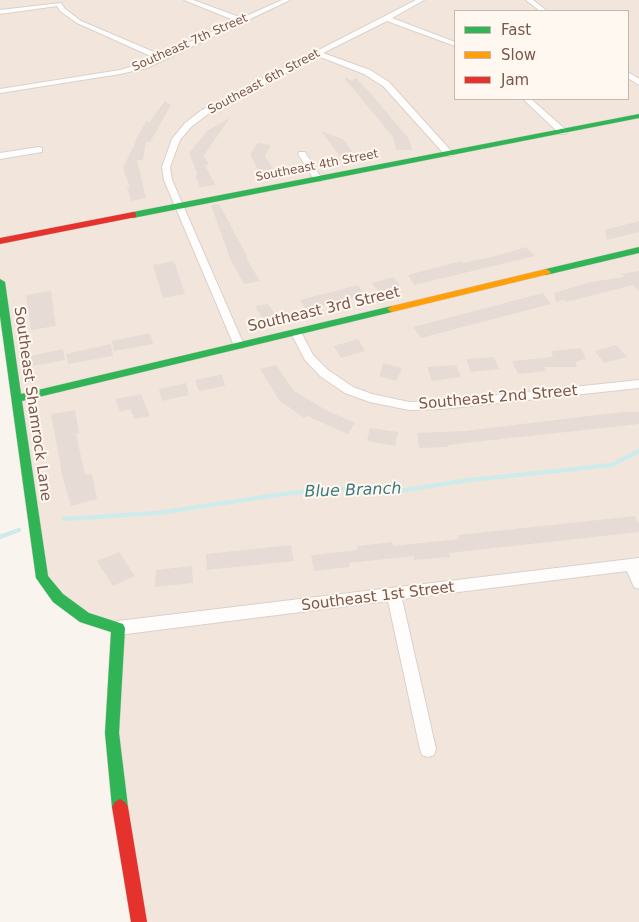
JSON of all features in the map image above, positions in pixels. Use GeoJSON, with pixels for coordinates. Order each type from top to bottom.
{"type":"FeatureCollection","features":[{"type":"Feature","properties":{"kind":"street"},"geometry":{"type":"LineString","coordinates":[[187,0],[242,20]]}},
{"type":"Feature","properties":{"kind":"street","name":"Southeast 7th Street"},"geometry":{"type":"LineString","coordinates":[[0,91],[120,72],[144,66],[287,0]]}},
{"type":"Feature","properties":{"kind":"street","name":"Southeast 6th Street"},"geometry":{"type":"LineString","coordinates":[[239,345],[168,180],[166,167],[176,139],[188,125],[205,112],[421,0]]}},
{"type":"Feature","properties":{"kind":"street"},"geometry":{"type":"LineString","coordinates":[[529,0],[543,10]]}},
{"type":"Feature","properties":{"kind":"street"},"geometry":{"type":"LineString","coordinates":[[0,12],[59,4],[62,10],[79,22],[161,58]]}},
{"type":"Feature","properties":{"kind":"street"},"geometry":{"type":"LineString","coordinates":[[386,18],[454,44]]}},
{"type":"Feature","properties":{"kind":"street"},"geometry":{"type":"LineString","coordinates":[[318,54],[367,72],[386,84],[449,154]]}},
{"type":"Feature","properties":{"kind":"street"},"geometry":{"type":"LineString","coordinates":[[528,100],[563,132]]}},
{"type":"Feature","properties":{"kind":"street","name":"Southeast 4th Street"},"geometry":{"type":"LineString","coordinates":[[0,241],[639,116]]}},
{"type":"Feature","properties":{"kind":"street"},"geometry":{"type":"LineString","coordinates":[[0,156],[39,150]]}},
{"type":"Feature","properties":{"kind":"street"},"geometry":{"type":"LineString","coordinates":[[302,154],[318,179]]}},
{"type":"Feature","properties":{"kind":"street","name":"Southeast 3rd Street"},"geometry":{"type":"LineString","coordinates":[[16,399],[639,250]]}},
{"type":"Feature","properties":{"kind":"street","name":"Southeast Shamrock Lane"},"geometry":{"type":"LineString","coordinates":[[0,282],[42,578],[58,598],[85,618],[118,628]]}},
{"type":"Feature","properties":{"kind":"street","name":"Southeast 2nd Street"},"geometry":{"type":"LineString","coordinates":[[296,333],[308,357],[324,373],[349,390],[370,398],[410,406],[442,405],[639,384]]}},
{"type":"Feature","properties":{"kind":"street"},"geometry":{"type":"LineString","coordinates":[[635,565],[639,583]]}},
{"type":"Feature","properties":{"kind":"street","name":"Southeast 1st Street"},"geometry":{"type":"LineString","coordinates":[[118,628],[635,565]]}},
{"type":"Feature","properties":{"kind":"street"},"geometry":{"type":"LineString","coordinates":[[394,594],[428,748]]}},
{"type":"Feature","properties":{"kind":"street"},"geometry":{"type":"LineString","coordinates":[[118,628],[113,742],[117,787],[139,922]]}},
{"type":"Feature","properties":{"kind":"shaded area"},"geometry":{"type":"Polygon","coordinates":[[[0,0],[639,0],[639,922],[139,922],[117,787],[118,628],[85,618],[42,578],[0,282],[0,0]]]}},
{"type":"Feature","properties":{"kind":"building"},"geometry":{"type":"Polygon","coordinates":[[[346,77],[352,81],[356,78],[372,95],[409,139],[412,150],[396,150],[393,137],[345,79],[346,77]]]}},
{"type":"Feature","properties":{"kind":"building"},"geometry":{"type":"Polygon","coordinates":[[[165,101],[171,105],[150,142],[146,142],[143,160],[137,160],[146,198],[131,201],[127,187],[130,187],[123,168],[146,121],[149,122],[165,101]]]}},
{"type":"Feature","properties":{"kind":"building"},"geometry":{"type":"Polygon","coordinates":[[[230,118],[204,155],[209,165],[205,165],[215,185],[200,187],[195,175],[198,175],[189,153],[207,131],[230,118]]]}},
{"type":"Feature","properties":{"kind":"building"},"geometry":{"type":"Polygon","coordinates":[[[321,131],[343,139],[359,161],[345,163],[321,131]]]}},
{"type":"Feature","properties":{"kind":"building"},"geometry":{"type":"Polygon","coordinates":[[[258,143],[271,145],[265,156],[277,175],[262,178],[250,154],[258,143]]]}},
{"type":"Feature","properties":{"kind":"building"},"geometry":{"type":"Polygon","coordinates":[[[219,204],[248,258],[246,258],[260,281],[244,284],[231,261],[211,205],[219,204]]]}},
{"type":"Feature","properties":{"kind":"building"},"geometry":{"type":"Polygon","coordinates":[[[639,221],[639,232],[607,240],[605,230],[639,221]]]}},
{"type":"Feature","properties":{"kind":"building"},"geometry":{"type":"Polygon","coordinates":[[[526,247],[535,256],[414,285],[408,275],[461,261],[463,263],[496,256],[526,247]]]}},
{"type":"Feature","properties":{"kind":"building"},"geometry":{"type":"Polygon","coordinates":[[[174,261],[185,294],[163,298],[153,265],[174,261]]]}},
{"type":"Feature","properties":{"kind":"building"},"geometry":{"type":"Polygon","coordinates":[[[639,271],[639,291],[633,285],[566,302],[564,300],[556,302],[554,293],[590,282],[625,277],[621,274],[639,271]]]}},
{"type":"Feature","properties":{"kind":"building"},"geometry":{"type":"Polygon","coordinates":[[[394,277],[401,287],[379,292],[372,283],[394,277]]]}},
{"type":"Feature","properties":{"kind":"building"},"geometry":{"type":"Polygon","coordinates":[[[358,285],[364,295],[306,310],[300,300],[358,285]]]}},
{"type":"Feature","properties":{"kind":"building"},"geometry":{"type":"Polygon","coordinates":[[[51,291],[56,326],[31,330],[26,295],[51,291]]]}},
{"type":"Feature","properties":{"kind":"building"},"geometry":{"type":"Polygon","coordinates":[[[543,293],[551,304],[421,338],[413,327],[543,293]]]}},
{"type":"Feature","properties":{"kind":"building"},"geometry":{"type":"Polygon","coordinates":[[[268,304],[276,316],[262,318],[255,306],[268,304]]]}},
{"type":"Feature","properties":{"kind":"building"},"geometry":{"type":"Polygon","coordinates":[[[150,333],[153,344],[114,351],[112,341],[150,333]]]}},
{"type":"Feature","properties":{"kind":"building"},"geometry":{"type":"Polygon","coordinates":[[[358,339],[365,351],[341,358],[334,346],[358,339]]]}},
{"type":"Feature","properties":{"kind":"building"},"geometry":{"type":"Polygon","coordinates":[[[111,344],[113,356],[68,364],[66,354],[111,344]]]}},
{"type":"Feature","properties":{"kind":"building"},"geometry":{"type":"Polygon","coordinates":[[[616,345],[627,357],[604,363],[595,351],[616,345]]]}},
{"type":"Feature","properties":{"kind":"building"},"geometry":{"type":"Polygon","coordinates":[[[581,348],[586,359],[575,362],[577,367],[545,367],[546,371],[518,374],[512,361],[553,357],[551,351],[581,348]]]}},
{"type":"Feature","properties":{"kind":"building"},"geometry":{"type":"Polygon","coordinates":[[[63,349],[65,360],[22,368],[21,358],[63,349]]]}},
{"type":"Feature","properties":{"kind":"building"},"geometry":{"type":"Polygon","coordinates":[[[494,357],[499,369],[471,372],[466,359],[494,357]]]}},
{"type":"Feature","properties":{"kind":"building"},"geometry":{"type":"Polygon","coordinates":[[[383,363],[402,368],[396,381],[380,376],[383,363]]]}},
{"type":"Feature","properties":{"kind":"building"},"geometry":{"type":"Polygon","coordinates":[[[276,365],[294,391],[324,409],[355,423],[348,434],[307,416],[304,418],[279,400],[260,369],[276,365]]]}},
{"type":"Feature","properties":{"kind":"building"},"geometry":{"type":"Polygon","coordinates":[[[456,365],[461,377],[432,381],[427,367],[456,365]]]}},
{"type":"Feature","properties":{"kind":"building"},"geometry":{"type":"Polygon","coordinates":[[[222,374],[225,386],[199,391],[195,380],[222,374]]]}},
{"type":"Feature","properties":{"kind":"building"},"geometry":{"type":"Polygon","coordinates":[[[186,383],[189,395],[162,401],[159,389],[186,383]]]}},
{"type":"Feature","properties":{"kind":"building"},"geometry":{"type":"Polygon","coordinates":[[[141,394],[150,416],[135,419],[130,409],[120,412],[115,399],[141,394]]]}},
{"type":"Feature","properties":{"kind":"building"},"geometry":{"type":"Polygon","coordinates":[[[75,410],[79,433],[76,434],[85,475],[92,474],[97,499],[71,506],[63,479],[51,414],[75,410]]]}},
{"type":"Feature","properties":{"kind":"building"},"geometry":{"type":"Polygon","coordinates":[[[622,412],[639,412],[639,424],[448,445],[449,447],[419,448],[417,433],[464,431],[622,412]]]}},
{"type":"Feature","properties":{"kind":"building"},"geometry":{"type":"Polygon","coordinates":[[[370,428],[398,432],[395,446],[367,441],[370,428]]]}},
{"type":"Feature","properties":{"kind":"building"},"geometry":{"type":"Polygon","coordinates":[[[635,516],[639,524],[639,532],[449,553],[450,557],[414,560],[414,556],[349,563],[350,567],[314,571],[311,555],[357,550],[357,546],[392,542],[393,546],[459,539],[458,535],[635,516]]]}},
{"type":"Feature","properties":{"kind":"building"},"geometry":{"type":"Polygon","coordinates":[[[291,545],[294,561],[207,570],[206,554],[291,545]]]}},
{"type":"Feature","properties":{"kind":"building"},"geometry":{"type":"Polygon","coordinates":[[[119,552],[135,576],[113,586],[97,561],[119,552]]]}},
{"type":"Feature","properties":{"kind":"building"},"geometry":{"type":"Polygon","coordinates":[[[192,566],[193,583],[155,587],[156,570],[192,566]]]}},
{"type":"Feature","properties":{"kind":"waterway","name":"Blue Branch"},"geometry":{"type":"LineString","coordinates":[[64,519],[158,513],[283,494],[336,489],[387,493],[469,480],[612,465],[639,451]]}},
{"type":"Feature","properties":{"kind":"waterway","name":"Blue Branch"},"geometry":{"type":"LineString","coordinates":[[0,537],[19,530]]}},
{"type":"Feature","properties":{"kind":"traffic: fast"},"geometry":{"type":"LineString","coordinates":[[133,215],[639,116]]}},
{"type":"Feature","properties":{"kind":"traffic: fast"},"geometry":{"type":"LineString","coordinates":[[546,272],[639,250]]}},
{"type":"Feature","properties":{"kind":"traffic: fast"},"geometry":{"type":"LineString","coordinates":[[0,282],[42,578],[58,598],[85,618],[118,628],[112,733],[120,807]]}},
{"type":"Feature","properties":{"kind":"traffic: fast"},"geometry":{"type":"LineString","coordinates":[[16,399],[392,309]]}},
{"type":"Feature","properties":{"kind":"traffic: slow"},"geometry":{"type":"LineString","coordinates":[[392,309],[546,272]]}},
{"type":"Feature","properties":{"kind":"traffic: jam"},"geometry":{"type":"LineString","coordinates":[[0,241],[133,215]]}},
{"type":"Feature","properties":{"kind":"traffic: jam"},"geometry":{"type":"LineString","coordinates":[[120,807],[139,922]]}}]}
